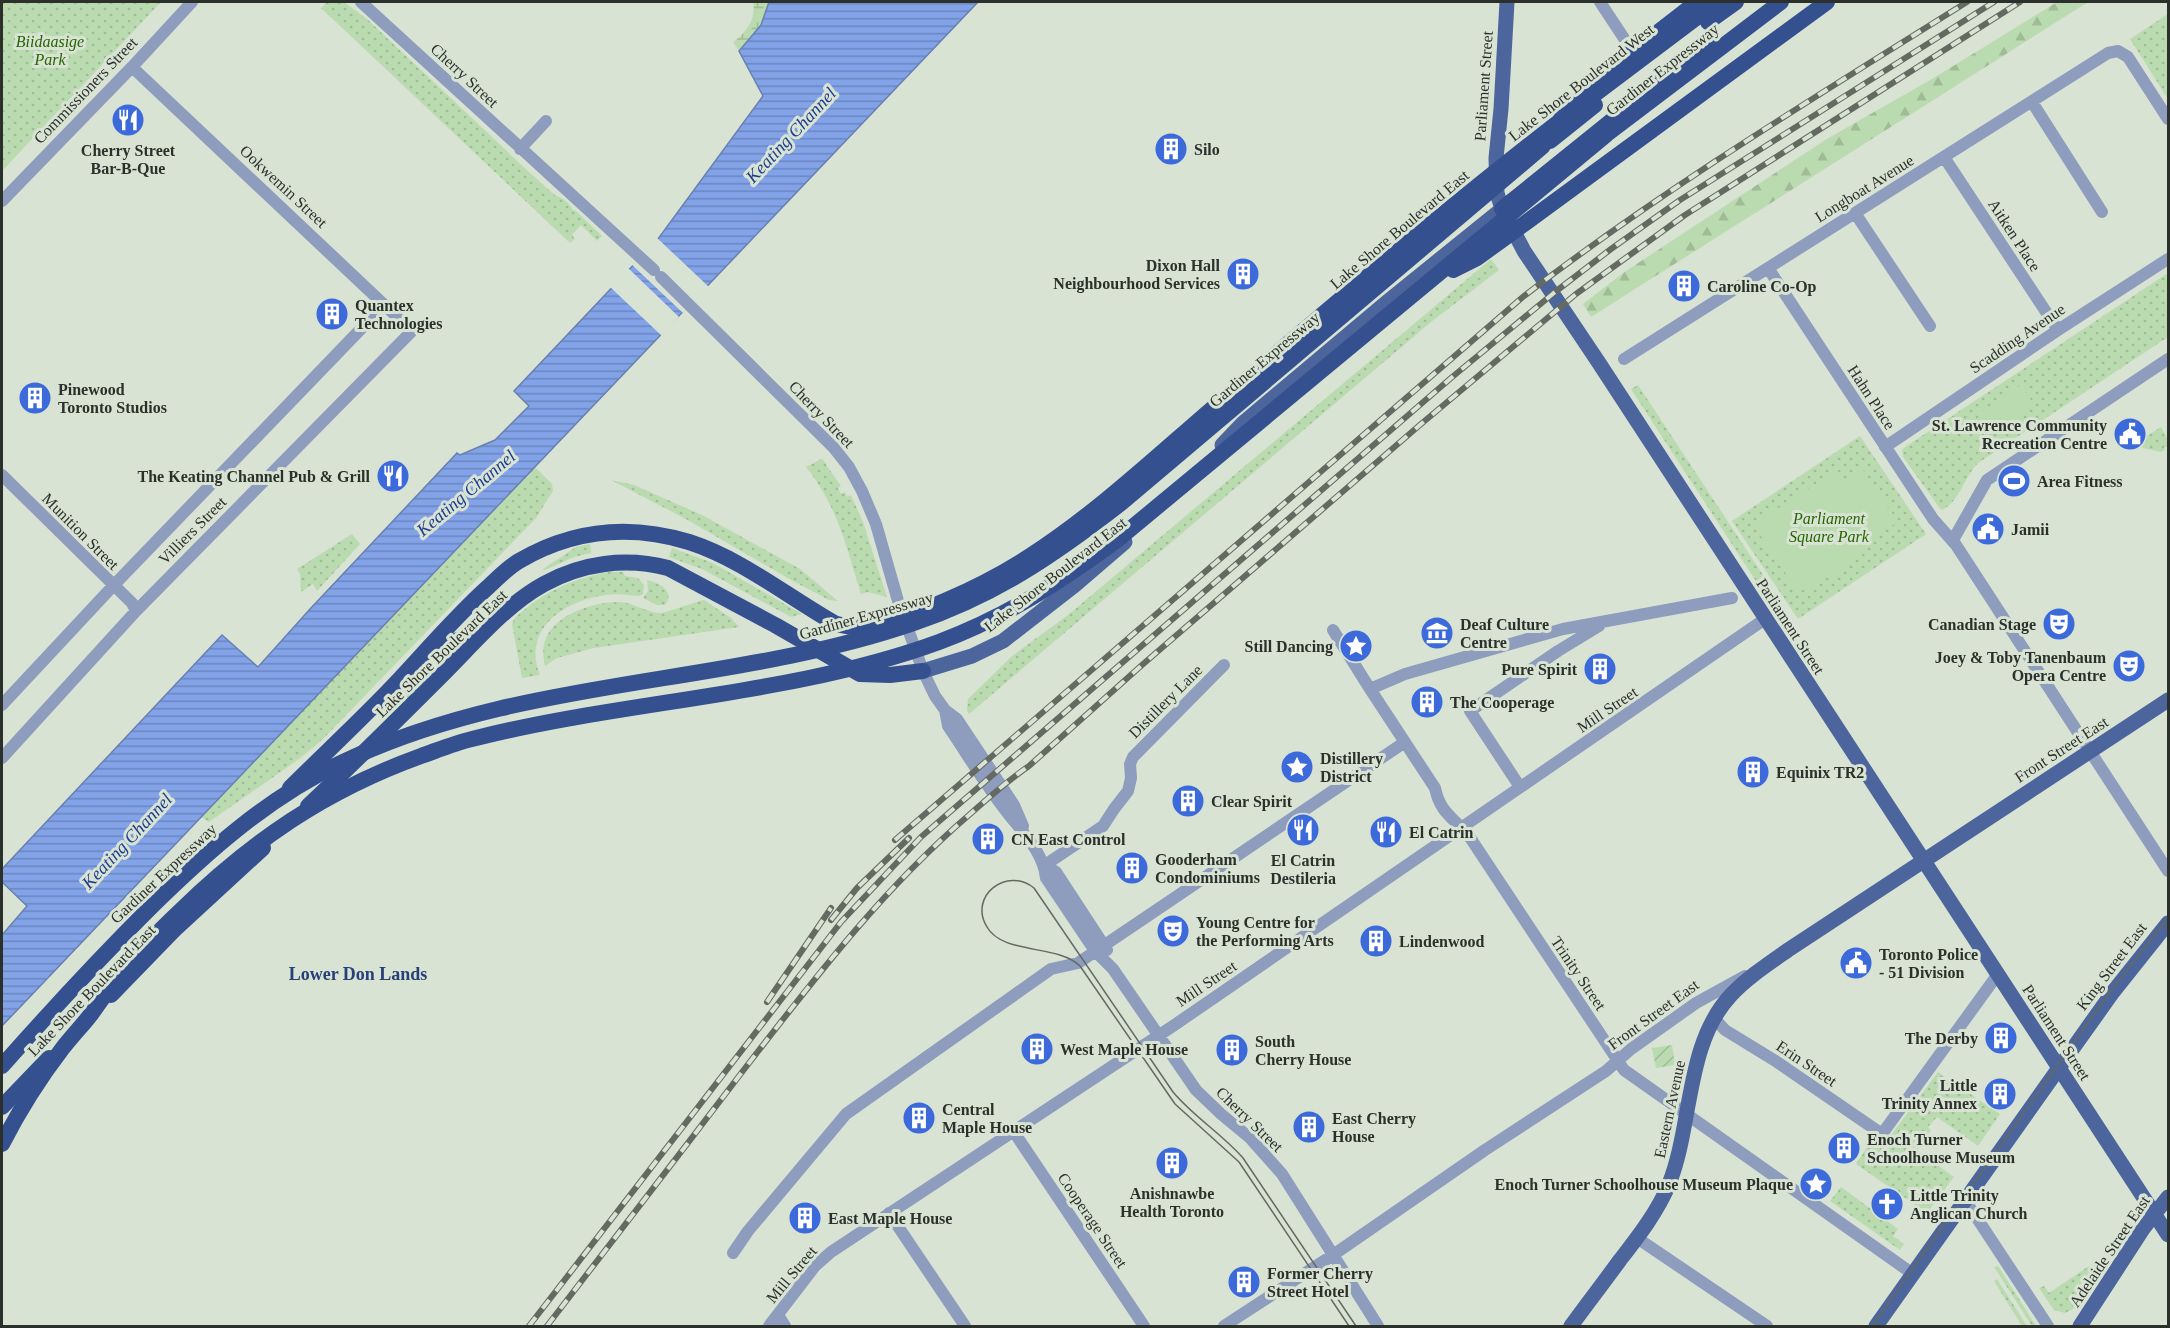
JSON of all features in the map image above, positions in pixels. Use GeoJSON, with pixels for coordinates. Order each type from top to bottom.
{"type":"FeatureCollection","features":[{"type":"Feature","properties":{"kind":"highway"},"geometry":{"type":"LineString","coordinates":[[1542,147],[1569,107],[1604,74],[1697,2]]}},
{"type":"Feature","properties":{"kind":"highway","name":"Lake Shore Boulevard West"},"geometry":{"type":"LineString","coordinates":[[1496,171],[1638,60],[1717,2]]}},
{"type":"Feature","properties":{"kind":"highway","name":"Gardiner Expressway"},"geometry":{"type":"LineString","coordinates":[[2,1066],[71,990],[198,861],[251,819],[297,787],[341,762],[393,740],[472,715],[525,703],[774,659],[868,637],[950,609],[1030,570],[1069,544],[1120,504],[1542,147],[1612,92],[1736,2]]}},
{"type":"Feature","properties":{"kind":"highway","name":"Gardiner Expressway"},"geometry":{"type":"LineString","coordinates":[[2,1144],[25,1103],[61,1051],[124,969],[192,899],[230,865],[264,838],[323,800],[403,763],[466,740],[531,725],[750,688],[878,660],[940,641],[1020,605],[1071,574],[1117,540],[1607,134],[1781,2]]}},
{"type":"Feature","properties":{"kind":"highway"},"geometry":{"type":"LineString","coordinates":[[1502,209],[1682,64],[1766,9],[1788,2]]}},
{"type":"Feature","properties":{"kind":"highway"},"geometry":{"type":"LineString","coordinates":[[1423,286],[1477,258],[1827,2]]}},
{"type":"Feature","properties":{"kind":"highway","name":"Lake Shore Boulevard East"},"geometry":{"type":"LineString","coordinates":[[2,1060],[225,836],[285,793],[390,689],[466,608],[518,562],[561,542],[596,532],[652,533],[692,543],[742,567],[836,624],[851,627],[902,616],[972,588],[1029,557],[1101,505],[1227,395],[1496,171]]}},
{"type":"Feature","properties":{"kind":"highway","name":"Lake Shore Boulevard East"},"geometry":{"type":"LineString","coordinates":[[2,1107],[176,928],[371,746],[490,628],[525,597],[561,576],[580,569],[615,562],[650,563],[668,568],[762,617],[860,674],[891,675],[923,671]]}},
{"type":"Feature","properties":{"kind":"highway"},"geometry":{"type":"LineString","coordinates":[[423,654],[490,628]]}},
{"type":"Feature","properties":{"kind":"main road","name":"Parliament Street"},"geometry":{"type":"LineString","coordinates":[[1506,2],[1502,109],[1496,171],[1497,193],[1502,209],[1524,251],[2169,1234]]}},
{"type":"Feature","properties":{"kind":"main road","name":"Lake Shore Boulevard East"},"geometry":{"type":"LineString","coordinates":[[923,671],[956,662],[988,649],[1019,629],[1076,585],[1158,514],[1243,423],[1502,209]]}},
{"type":"Feature","properties":{"kind":"main road","name":"Front Street East"},"geometry":{"type":"LineString","coordinates":[[1767,964],[2169,700]]}},
{"type":"Feature","properties":{"kind":"main road","name":"King Street East"},"geometry":{"type":"LineString","coordinates":[[1876,1326],[2120,983],[2169,923]]}},
{"type":"Feature","properties":{"kind":"main road","name":"Eastern Avenue"},"geometry":{"type":"LineString","coordinates":[[1571,1326],[1637,1238],[1663,1197],[1681,1147],[1699,1056],[1714,1018],[1730,996],[1767,964]]}},
{"type":"Feature","properties":{"kind":"main road","name":"Adelaide Street East"},"geometry":{"type":"LineString","coordinates":[[2080,1326],[2155,1214],[2169,1197]]}},
{"type":"Feature","properties":{"kind":"street","name":"Commissioners Street"},"geometry":{"type":"LineString","coordinates":[[2,201],[192,2]]}},
{"type":"Feature","properties":{"kind":"street","name":"Cherry Street"},"geometry":{"type":"LineString","coordinates":[[361,2],[696,310],[834,448],[849,467],[876,524],[902,616],[923,671],[945,710],[957,719],[1014,805],[1028,838],[1045,865],[1056,872],[1113,969],[1158,1035],[1197,1090],[1250,1138],[1282,1174],[1378,1326]]}},
{"type":"Feature","properties":{"kind":"street"},"geometry":{"type":"LineString","coordinates":[[1600,2],[1638,60]]}},
{"type":"Feature","properties":{"kind":"street","name":"Longboat Avenue"},"geometry":{"type":"LineString","coordinates":[[1624,359],[2114,51],[2122,52],[2128,57],[2169,119]]}},
{"type":"Feature","properties":{"kind":"street","name":"Ookwemin Street"},"geometry":{"type":"LineString","coordinates":[[132,67],[411,331]]}},
{"type":"Feature","properties":{"kind":"street"},"geometry":{"type":"LineString","coordinates":[[2032,102],[2102,212]]}},
{"type":"Feature","properties":{"kind":"street"},"geometry":{"type":"LineString","coordinates":[[520,149],[546,122]]}},
{"type":"Feature","properties":{"kind":"street","name":"Aitken Place"},"geometry":{"type":"LineString","coordinates":[[1944,157],[2058,330]]}},
{"type":"Feature","properties":{"kind":"street"},"geometry":{"type":"LineString","coordinates":[[1855,213],[1930,326]]}},
{"type":"Feature","properties":{"kind":"street","name":"Scadding Avenue"},"geometry":{"type":"LineString","coordinates":[[1885,447],[2058,330],[2169,259]]}},
{"type":"Feature","properties":{"kind":"street","name":"Hahn Place"},"geometry":{"type":"LineString","coordinates":[[1768,268],[1933,519],[1953,540],[2169,871]]}},
{"type":"Feature","properties":{"kind":"street","name":"Villiers Street"},"geometry":{"type":"LineString","coordinates":[[2,705],[113,586],[384,305]]}},
{"type":"Feature","properties":{"kind":"street","name":"Villiers Street"},"geometry":{"type":"LineString","coordinates":[[2,758],[136,610],[411,331]]}},
{"type":"Feature","properties":{"kind":"street"},"geometry":{"type":"LineString","coordinates":[[1953,540],[1987,480],[2169,359]]}},
{"type":"Feature","properties":{"kind":"street","name":"Munition Street"},"geometry":{"type":"LineString","coordinates":[[2,476],[132,603],[136,610]]}},
{"type":"Feature","properties":{"kind":"street"},"geometry":{"type":"LineString","coordinates":[[1370,689],[1405,674],[1563,629],[1732,598]]}},
{"type":"Feature","properties":{"kind":"street","name":"Mill Street"},"geometry":{"type":"LineString","coordinates":[[769,1326],[824,1258],[1158,1035],[1765,620]]}},
{"type":"Feature","properties":{"kind":"street"},"geometry":{"type":"LineString","coordinates":[[1520,787],[1470,711],[1605,622]]}},
{"type":"Feature","properties":{"kind":"street","name":"Trinity Street"},"geometry":{"type":"LineString","coordinates":[[1333,630],[1435,788],[1437,799],[1450,819],[1462,827],[1618,1062],[1629,1075],[1913,1274]]}},
{"type":"Feature","properties":{"kind":"street","name":"Distillery Lane"},"geometry":{"type":"LineString","coordinates":[[1045,865],[1103,826],[1128,791],[1131,778],[1130,764],[1133,757],[1224,665]]}},
{"type":"Feature","properties":{"kind":"street"},"geometry":{"type":"LineString","coordinates":[[734,1253],[748,1231],[846,1114],[1051,969],[1078,963],[1405,742]]}},
{"type":"Feature","properties":{"kind":"street","name":"Front Street East"},"geometry":{"type":"LineString","coordinates":[[1224,1326],[1333,1256],[1485,1150],[1618,1062],[1631,1049],[1696,1003],[1767,964]]}},
{"type":"Feature","properties":{"kind":"street","name":"Erin Street"},"geometry":{"type":"LineString","coordinates":[[1714,1018],[1725,1030],[1777,1062],[1882,1134],[1998,974]]}},
{"type":"Feature","properties":{"kind":"street","name":"Cooperage Street"},"geometry":{"type":"LineString","coordinates":[[1014,1132],[1144,1326]]}},
{"type":"Feature","properties":{"kind":"street"},"geometry":{"type":"LineString","coordinates":[[1965,1200],[2048,1326]]}},
{"type":"Feature","properties":{"kind":"street"},"geometry":{"type":"LineString","coordinates":[[889,1213],[965,1326]]}},
{"type":"Feature","properties":{"kind":"street"},"geometry":{"type":"LineString","coordinates":[[1637,1238],[1767,1326]]}},
{"type":"Feature","properties":{"kind":"street"},"geometry":{"type":"LineString","coordinates":[[778,1315],[785,1326]]}},
{"type":"Feature","properties":{"kind":"green space","name":"Biidaasige Park"},"geometry":{"type":"Polygon","coordinates":[[[2,2],[161,2],[2,171],[2,2]]]}},
{"type":"Feature","properties":{"kind":"green space"},"geometry":{"type":"Polygon","coordinates":[[[327,2],[344,2],[367,19],[529,172],[556,196],[566,201],[602,236],[597,241],[581,225],[572,235],[575,239],[570,243],[321,8],[327,2]]]}},
{"type":"Feature","properties":{"kind":"green space"},"geometry":{"type":"Polygon","coordinates":[[[753,2],[769,2],[761,25],[739,51],[733,42],[742,34],[752,19],[753,2]]]}},
{"type":"Feature","properties":{"kind":"green space"},"geometry":{"type":"Polygon","coordinates":[[[2057,2],[2088,2],[1591,317],[1583,304],[1623,273],[1825,140],[1932,79],[2057,2]]]}},
{"type":"Feature","properties":{"kind":"green space"},"geometry":{"type":"Polygon","coordinates":[[[2168,14],[2168,99],[2130,39],[2168,14]]]}},
{"type":"Feature","properties":{"kind":"green space"},"geometry":{"type":"Polygon","coordinates":[[[1491,259],[1499,270],[1431,322],[969,714],[968,699],[1012,656],[1068,615],[1491,259]]]}},
{"type":"Feature","properties":{"kind":"green space"},"geometry":{"type":"Polygon","coordinates":[[[2168,273],[2168,337],[1978,463],[1952,503],[1941,510],[1903,457],[1902,450],[2168,273]]]}},
{"type":"Feature","properties":{"kind":"green space"},"geometry":{"type":"Polygon","coordinates":[[[1638,385],[1771,587],[1763,592],[1631,389],[1638,385]]]}},
{"type":"Feature","properties":{"kind":"green space"},"geometry":{"type":"Polygon","coordinates":[[[2021,385],[2035,406],[1994,434],[1980,412],[2021,385]]]}},
{"type":"Feature","properties":{"kind":"green space"},"geometry":{"type":"Polygon","coordinates":[[[2161,427],[2168,440],[2168,447],[2164,447],[2165,450],[2161,452],[2143,448],[2139,441],[2161,427]]]}},
{"type":"Feature","properties":{"kind":"green space","name":"Parliament Square Park"},"geometry":{"type":"Polygon","coordinates":[[[1860,436],[1926,534],[1798,619],[1732,521],[1860,436]]]}},
{"type":"Feature","properties":{"kind":"green space"},"geometry":{"type":"Polygon","coordinates":[[[821,459],[841,486],[838,488],[841,494],[845,492],[847,497],[851,495],[863,522],[887,597],[868,592],[861,594],[834,512],[806,467],[821,459]]]}},
{"type":"Feature","properties":{"kind":"green space"},"geometry":{"type":"Polygon","coordinates":[[[535,467],[552,484],[553,491],[536,518],[323,739],[299,759],[209,822],[201,817],[535,467]]]}},
{"type":"Feature","properties":{"kind":"green space"},"geometry":{"type":"Polygon","coordinates":[[[1862,468],[1898,522],[1872,539],[1868,548],[1852,563],[1801,591],[1799,588],[1796,589],[1760,535],[1762,534],[1755,523],[1837,470],[1844,480],[1862,468]]]}},
{"type":"Feature","properties":{"kind":"green space"},"geometry":{"type":"Polygon","coordinates":[[[611,480],[634,485],[702,515],[800,569],[838,601],[829,600],[793,581],[686,519],[611,480]]]}},
{"type":"Feature","properties":{"kind":"green space"},"geometry":{"type":"Polygon","coordinates":[[[352,534],[360,544],[317,591],[313,584],[301,592],[300,574],[297,569],[352,534]]]}},
{"type":"Feature","properties":{"kind":"green space"},"geometry":{"type":"Polygon","coordinates":[[[590,544],[591,553],[543,569],[576,547],[590,544]]]}},
{"type":"Feature","properties":{"kind":"green space"},"geometry":{"type":"Polygon","coordinates":[[[672,548],[713,563],[802,614],[791,617],[702,569],[669,557],[672,548]]]}},
{"type":"Feature","properties":{"kind":"green space"},"geometry":{"type":"Polygon","coordinates":[[[609,572],[623,572],[625,576],[638,578],[644,585],[643,594],[639,596],[610,594],[576,603],[562,610],[550,620],[537,644],[536,659],[540,675],[522,678],[512,624],[514,619],[535,601],[558,588],[582,578],[609,572]]]}},
{"type":"Feature","properties":{"kind":"green space"},"geometry":{"type":"Polygon","coordinates":[[[647,580],[665,588],[669,596],[665,605],[657,605],[643,598],[648,591],[647,580]]]}},
{"type":"Feature","properties":{"kind":"green space"},"geometry":{"type":"Polygon","coordinates":[[[704,600],[731,618],[739,627],[594,648],[557,658],[545,666],[543,652],[546,638],[558,622],[577,611],[598,604],[618,602],[662,613],[704,600]]]}},
{"type":"Feature","properties":{"kind":"green space"},"geometry":{"type":"Polygon","coordinates":[[[419,672],[428,680],[390,718],[382,713],[419,672]]]}},
{"type":"Feature","properties":{"kind":"green space"},"geometry":{"type":"Polygon","coordinates":[[[1672,1045],[1675,1065],[1656,1068],[1652,1048],[1672,1045]]]}},
{"type":"Feature","properties":{"kind":"green space"},"geometry":{"type":"Polygon","coordinates":[[[1938,1072],[2000,1114],[1978,1146],[1937,1117],[1928,1127],[1931,1130],[1917,1150],[1954,1177],[1927,1213],[1856,1164],[1872,1140],[1883,1146],[1938,1072]]]}},
{"type":"Feature","properties":{"kind":"green space"},"geometry":{"type":"Polygon","coordinates":[[[1841,1187],[1898,1229],[1893,1236],[1904,1244],[1900,1250],[1830,1201],[1841,1187]]]}},
{"type":"Feature","properties":{"kind":"green space"},"geometry":{"type":"Polygon","coordinates":[[[1998,1266],[2036,1326],[2032,1326],[1994,1267],[1998,1266]]]}},
{"type":"Feature","properties":{"kind":"green space"},"geometry":{"type":"Polygon","coordinates":[[[2089,1266],[2097,1273],[2075,1308],[2065,1313],[2054,1310],[2039,1288],[2044,1286],[2049,1293],[2089,1266]]]}},
{"type":"Feature","properties":{"kind":"green space"},"geometry":{"type":"Polygon","coordinates":[[[1997,1279],[2027,1326],[2022,1326],[1994,1281],[1997,1279]]]}},
{"type":"Feature","properties":{"kind":"water","name":"Keating Channel"},"geometry":{"type":"Polygon","coordinates":[[[769,2],[978,2],[2,1026],[2,935],[27,906],[2,882],[2,869],[222,635],[258,667],[457,453],[460,455],[495,440],[529,406],[514,391],[658,239],[763,96],[739,51],[761,25],[769,2]]]}},
{"type":"Feature","properties":{"kind":"pier"},"geometry":{"type":"Polygon","coordinates":[[[656,237],[709,287],[683,313],[630,263],[656,237]]]}},
{"type":"Feature","properties":{"kind":"pier"},"geometry":{"type":"Polygon","coordinates":[[[627,267],[679,317],[662,336],[609,286],[627,267]]]}},
{"type":"Feature","properties":{"kind":"tram line"},"geometry":{"type":"LineString","coordinates":[[1349,1326],[1239,1162],[1175,1104],[1080,966],[1058,955],[1005,942],[987,927],[982,916],[983,905],[986,895],[993,888],[1002,882],[1013,880],[1034,888],[1173,1092],[1243,1158],[1356,1326]]}},
{"type":"Feature","properties":{"kind":"tram line"},"geometry":{"type":"LineString","coordinates":[[1872,1326],[2112,989],[2168,918]]}},
{"type":"Feature","properties":{"kind":"railway"},"geometry":{"type":"LineString","coordinates":[[895,840],[1524,296],[1577,256],[1687,180],[1967,2]]}},
{"type":"Feature","properties":{"kind":"railway"},"geometry":{"type":"LineString","coordinates":[[529,1326],[841,922],[921,837],[1451,378],[1555,292],[1680,200],[1994,2]]}},
{"type":"Feature","properties":{"kind":"railway"},"geometry":{"type":"LineString","coordinates":[[547,1326],[826,965],[908,872],[969,815],[1029,766],[1142,665],[1421,424],[1576,294],[1685,215],[2020,2]]}},
{"type":"Feature","properties":{"kind":"railway"},"geometry":{"type":"LineString","coordinates":[[831,920],[857,888],[909,838]]}},
{"type":"Feature","properties":{"kind":"railway"},"geometry":{"type":"LineString","coordinates":[[767,1002],[831,908]]}},
{"type":"Feature","properties":{"kind":"place","name":"Cherry Street Bar-B-Que"},"geometry":{"type":"Point","coordinates":[128,120]}},
{"type":"Feature","properties":{"kind":"place","name":"Silo"},"geometry":{"type":"Point","coordinates":[1171,149]}},
{"type":"Feature","properties":{"kind":"place","name":"Dixon Hall Neighbourhood Services"},"geometry":{"type":"Point","coordinates":[1243,274]}},
{"type":"Feature","properties":{"kind":"place","name":"Caroline Co-Op"},"geometry":{"type":"Point","coordinates":[1684,286]}},
{"type":"Feature","properties":{"kind":"place","name":"Quantex Technologies"},"geometry":{"type":"Point","coordinates":[332,314]}},
{"type":"Feature","properties":{"kind":"place","name":"Pinewood Toronto Studios"},"geometry":{"type":"Point","coordinates":[35,398]}},
{"type":"Feature","properties":{"kind":"place","name":"St. Lawrence Community Recreation Centre"},"geometry":{"type":"Point","coordinates":[2130,434]}},
{"type":"Feature","properties":{"kind":"place","name":"The Keating Channel Pub & Grill"},"geometry":{"type":"Point","coordinates":[393,476]}},
{"type":"Feature","properties":{"kind":"place","name":"Area Fitness"},"geometry":{"type":"Point","coordinates":[2014,481]}},
{"type":"Feature","properties":{"kind":"place","name":"Jamii"},"geometry":{"type":"Point","coordinates":[1988,529]}},
{"type":"Feature","properties":{"kind":"place","name":"Canadian Stage"},"geometry":{"type":"Point","coordinates":[2059,624]}},
{"type":"Feature","properties":{"kind":"place","name":"Deaf Culture Centre"},"geometry":{"type":"Point","coordinates":[1437,633]}},
{"type":"Feature","properties":{"kind":"place","name":"Still Dancing"},"geometry":{"type":"Point","coordinates":[1356,646]}},
{"type":"Feature","properties":{"kind":"place","name":"Joey & Toby Tanenbaum Opera Centre"},"geometry":{"type":"Point","coordinates":[2129,666]}},
{"type":"Feature","properties":{"kind":"place","name":"Pure Spirit"},"geometry":{"type":"Point","coordinates":[1600,669]}},
{"type":"Feature","properties":{"kind":"place","name":"The Cooperage"},"geometry":{"type":"Point","coordinates":[1427,702]}},
{"type":"Feature","properties":{"kind":"place","name":"Distillery District"},"geometry":{"type":"Point","coordinates":[1297,767]}},
{"type":"Feature","properties":{"kind":"place","name":"Equinix TR2"},"geometry":{"type":"Point","coordinates":[1753,772]}},
{"type":"Feature","properties":{"kind":"place","name":"Clear Spirit"},"geometry":{"type":"Point","coordinates":[1188,801]}},
{"type":"Feature","properties":{"kind":"place","name":"El Catrin Destileria"},"geometry":{"type":"Point","coordinates":[1303,830]}},
{"type":"Feature","properties":{"kind":"place","name":"El Catrin"},"geometry":{"type":"Point","coordinates":[1386,832]}},
{"type":"Feature","properties":{"kind":"place","name":"CN East Control"},"geometry":{"type":"Point","coordinates":[988,839]}},
{"type":"Feature","properties":{"kind":"place","name":"Gooderham Condominiums"},"geometry":{"type":"Point","coordinates":[1132,868]}},
{"type":"Feature","properties":{"kind":"place","name":"Young Centre for the Performing Arts"},"geometry":{"type":"Point","coordinates":[1173,931]}},
{"type":"Feature","properties":{"kind":"place","name":"Lindenwood"},"geometry":{"type":"Point","coordinates":[1376,941]}},
{"type":"Feature","properties":{"kind":"place","name":"Toronto Police - 51 Division"},"geometry":{"type":"Point","coordinates":[1856,963]}},
{"type":"Feature","properties":{"kind":"place","name":"The Derby"},"geometry":{"type":"Point","coordinates":[2001,1038]}},
{"type":"Feature","properties":{"kind":"place","name":"West Maple House"},"geometry":{"type":"Point","coordinates":[1037,1049]}},
{"type":"Feature","properties":{"kind":"place","name":"South Cherry House"},"geometry":{"type":"Point","coordinates":[1232,1050]}},
{"type":"Feature","properties":{"kind":"place","name":"Little Trinity Annex"},"geometry":{"type":"Point","coordinates":[2000,1094]}},
{"type":"Feature","properties":{"kind":"place","name":"Central Maple House"},"geometry":{"type":"Point","coordinates":[919,1118]}},
{"type":"Feature","properties":{"kind":"place","name":"East Cherry House"},"geometry":{"type":"Point","coordinates":[1309,1127]}},
{"type":"Feature","properties":{"kind":"place","name":"Enoch Turner Schoolhouse Museum"},"geometry":{"type":"Point","coordinates":[1844,1148]}},
{"type":"Feature","properties":{"kind":"place","name":"Anishnawbe Health Toronto"},"geometry":{"type":"Point","coordinates":[1172,1163]}},
{"type":"Feature","properties":{"kind":"place","name":"Enoch Turner Schoolhouse Museum Plaque"},"geometry":{"type":"Point","coordinates":[1816,1184]}},
{"type":"Feature","properties":{"kind":"place","name":"Little Trinity Anglican Church"},"geometry":{"type":"Point","coordinates":[1887,1204]}},
{"type":"Feature","properties":{"kind":"place","name":"East Maple House"},"geometry":{"type":"Point","coordinates":[805,1218]}},
{"type":"Feature","properties":{"kind":"place","name":"Former Cherry Street Hotel"},"geometry":{"type":"Point","coordinates":[1244,1282]}},
{"type":"Feature","properties":{"kind":"district","name":"Lower Don Lands"},"geometry":{"type":"Point","coordinates":[358,974]}}]}
